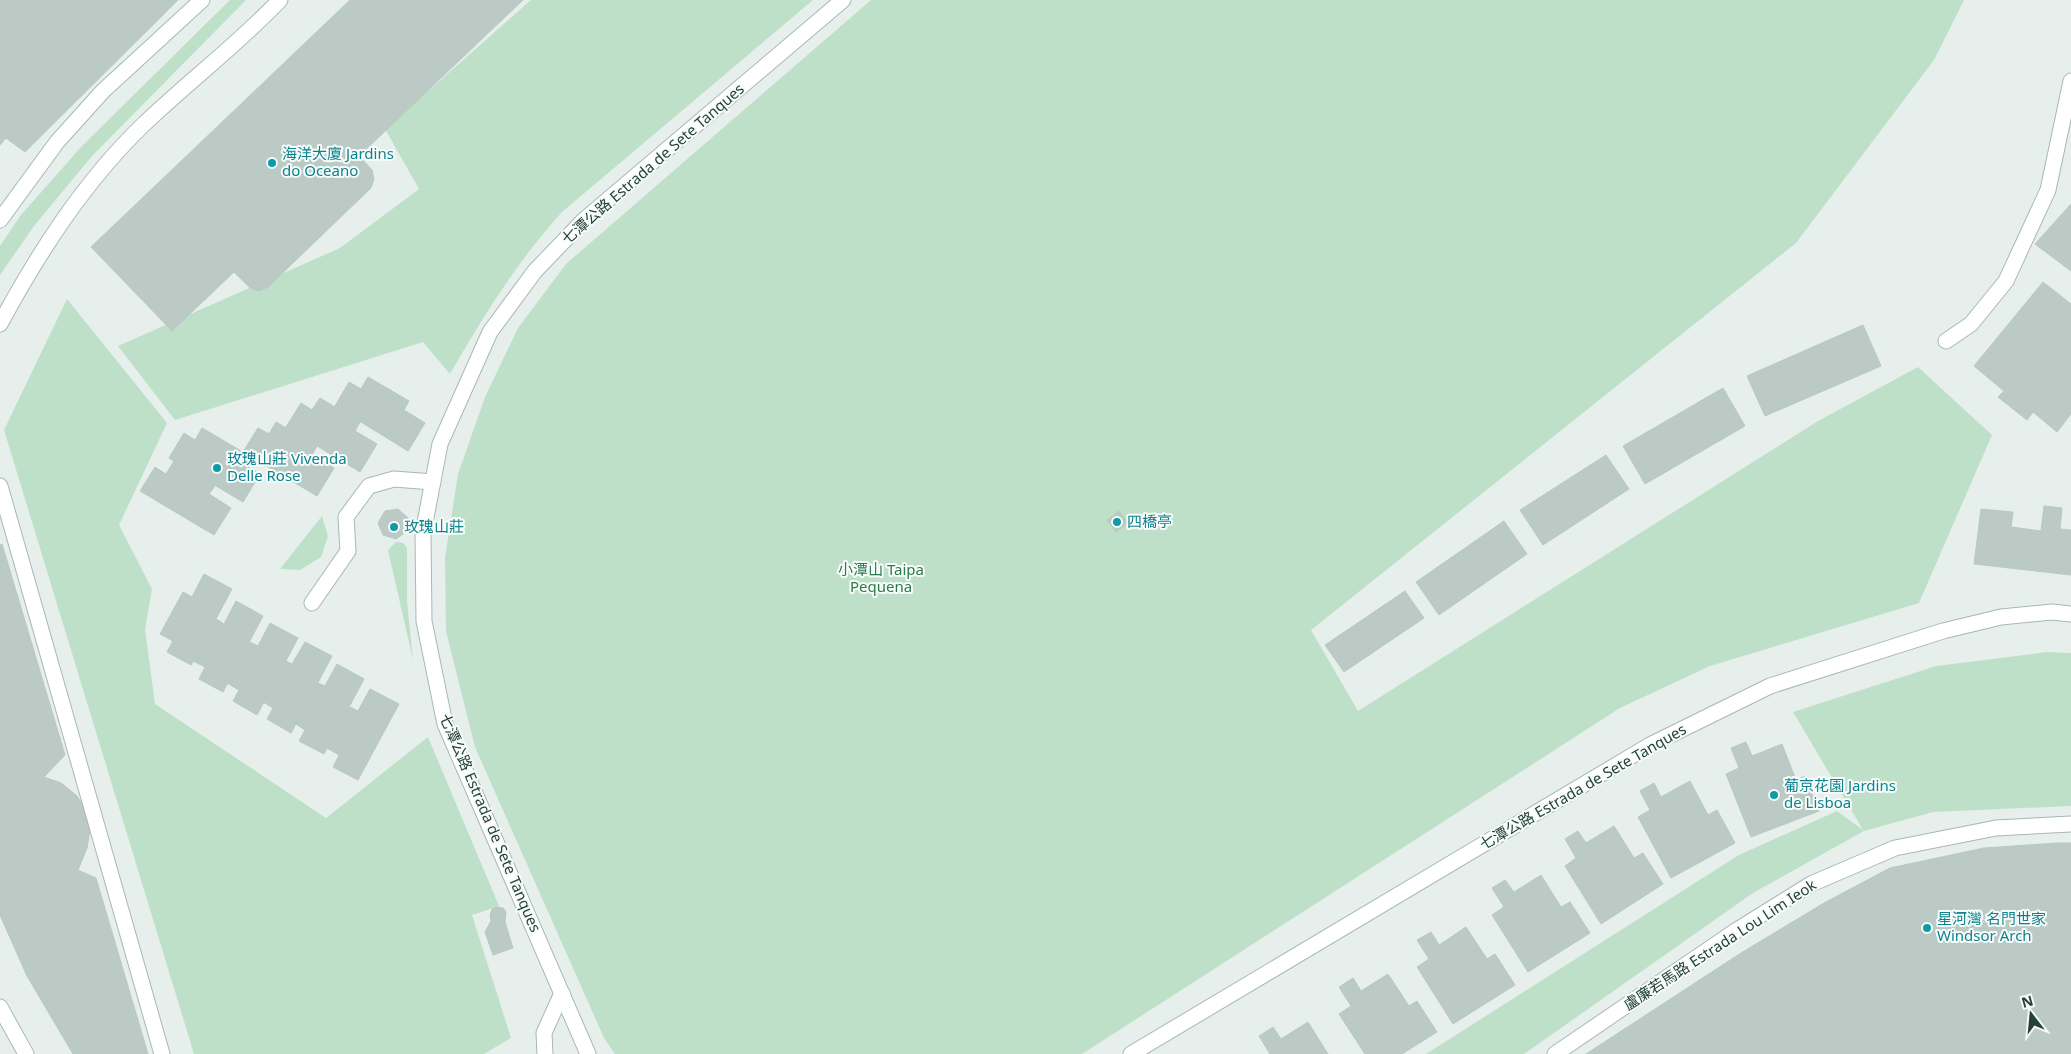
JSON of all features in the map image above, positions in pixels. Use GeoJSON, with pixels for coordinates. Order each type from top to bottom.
{"type":"FeatureCollection","features":[{"type":"Feature","properties":{"kind":"street"},"geometry":{"type":"LineString","coordinates":[[0,220],[57,142],[97,98],[202,0]]}},
{"type":"Feature","properties":{"kind":"street"},"geometry":{"type":"LineString","coordinates":[[0,324],[31,268],[60,224],[98,174],[142,126],[280,0]]}},
{"type":"Feature","properties":{"kind":"street","name":"七潭公路 Estrada de Sete Tanques"},"geometry":{"type":"LineString","coordinates":[[588,1054],[445,724],[424,622],[423,533],[440,444],[490,332],[535,271],[584,220],[843,0]]}},
{"type":"Feature","properties":{"kind":"street"},"geometry":{"type":"LineString","coordinates":[[1946,341],[1971,324],[2006,281],[2048,190],[2071,81]]}},
{"type":"Feature","properties":{"kind":"street"},"geometry":{"type":"LineString","coordinates":[[312,603],[348,551],[346,517],[369,486],[394,479],[433,482]]}},
{"type":"Feature","properties":{"kind":"street"},"geometry":{"type":"LineString","coordinates":[[0,486],[162,1054]]}},
{"type":"Feature","properties":{"kind":"street","name":"七潭公路 Estrada de Sete Tanques"},"geometry":{"type":"LineString","coordinates":[[1131,1054],[1650,745],[1770,686],[1943,631],[1991,620],[2052,612],[2071,614]]}},
{"type":"Feature","properties":{"kind":"street","name":"盧廉若馬路 Estrada Lou Lim Ieok"},"geometry":{"type":"LineString","coordinates":[[1555,1054],[1737,930],[1811,884],[1895,848],[1996,828],[2071,824]]}},
{"type":"Feature","properties":{"kind":"street"},"geometry":{"type":"LineString","coordinates":[[545,1054],[544,1032],[562,993]]}},
{"type":"Feature","properties":{"kind":"street"},"geometry":{"type":"LineString","coordinates":[[0,1007],[26,1054]]}},
{"type":"Feature","properties":{"kind":"green space"},"geometry":{"type":"Polygon","coordinates":[[[230,0],[246,0],[92,156],[34,226],[0,275],[0,246],[21,215],[82,146],[230,0]]]}},
{"type":"Feature","properties":{"kind":"green space"},"geometry":{"type":"Polygon","coordinates":[[[531,0],[813,0],[562,212],[515,270],[475,331],[450,374],[423,342],[175,420],[118,346],[340,248],[419,189],[385,129],[531,0]]]}},
{"type":"Feature","properties":{"kind":"green space","name":"小潭山 Taipa Pequena"},"geometry":{"type":"Polygon","coordinates":[[[871,0],[1964,0],[1934,60],[1796,243],[1311,630],[1358,711],[1818,421],[1918,367],[1992,435],[1919,603],[1710,666],[1620,708],[1082,1054],[615,1054],[604,1038],[475,747],[446,631],[445,558],[458,474],[485,397],[518,328],[566,264],[871,0]]]}},
{"type":"Feature","properties":{"kind":"green space"},"geometry":{"type":"Polygon","coordinates":[[[67,299],[167,423],[119,525],[152,589],[145,629],[155,704],[326,818],[428,737],[499,906],[472,915],[511,1038],[484,1054],[194,1054],[4,430],[67,299]]]}},
{"type":"Feature","properties":{"kind":"green space"},"geometry":{"type":"Polygon","coordinates":[[[322,516],[328,536],[321,557],[300,570],[280,569],[322,516]]]}},
{"type":"Feature","properties":{"kind":"green space"},"geometry":{"type":"Polygon","coordinates":[[[396,542],[403,543],[407,548],[407,601],[413,660],[388,550],[396,542]]]}},
{"type":"Feature","properties":{"kind":"green space"},"geometry":{"type":"Polygon","coordinates":[[[2047,652],[2071,653],[2071,806],[1933,812],[1864,831],[1753,893],[1524,1054],[1426,1054],[1739,855],[1837,811],[1863,830],[1793,712],[1936,666],[2047,652]]]}},
{"type":"Feature","properties":{"kind":"building"},"geometry":{"type":"Polygon","coordinates":[[[0,0],[178,0],[25,152],[6,138],[0,145],[0,0]]]}},
{"type":"Feature","properties":{"kind":"building","name":"海洋大廈 Jardins do Oceano"},"geometry":{"type":"Polygon","coordinates":[[[350,0],[523,0],[359,156],[372,170],[374,179],[371,188],[268,287],[259,291],[250,288],[234,272],[172,331],[91,247],[350,0]]]}},
{"type":"Feature","properties":{"kind":"building"},"geometry":{"type":"Polygon","coordinates":[[[2071,204],[2071,271],[2035,244],[2071,204]]]}},
{"type":"Feature","properties":{"kind":"building"},"geometry":{"type":"Polygon","coordinates":[[[2043,282],[2071,304],[2071,414],[2057,432],[2033,412],[2027,420],[1998,397],[2004,391],[1974,366],[2043,282]]]}},
{"type":"Feature","properties":{"kind":"building"},"geometry":{"type":"Polygon","coordinates":[[[1863,325],[1881,366],[1765,416],[1747,376],[1863,325]]]}},
{"type":"Feature","properties":{"kind":"building","name":"玫瑰山莊 Vivenda Delle Rose"},"geometry":{"type":"Polygon","coordinates":[[[368,377],[409,401],[404,410],[425,423],[408,451],[335,406],[349,382],[361,389],[368,377]]]}},
{"type":"Feature","properties":{"kind":"building"},"geometry":{"type":"Polygon","coordinates":[[[1723,388],[1745,426],[1645,484],[1623,446],[1723,388]]]}},
{"type":"Feature","properties":{"kind":"building","name":"玫瑰山莊 Vivenda Delle Rose"},"geometry":{"type":"Polygon","coordinates":[[[320,398],[360,422],[355,431],[377,444],[360,472],[286,427],[301,403],[312,410],[320,398]]]}},
{"type":"Feature","properties":{"kind":"building","name":"玫瑰山莊 Vivenda Delle Rose"},"geometry":{"type":"Polygon","coordinates":[[[276,422],[317,446],[312,455],[334,468],[317,496],[243,452],[258,428],[269,434],[276,422]]]}},
{"type":"Feature","properties":{"kind":"building","name":"玫瑰山莊 Vivenda Delle Rose"},"geometry":{"type":"Polygon","coordinates":[[[202,428],[243,452],[238,461],[260,474],[243,502],[169,458],[184,433],[195,440],[202,428]]]}},
{"type":"Feature","properties":{"kind":"building"},"geometry":{"type":"Polygon","coordinates":[[[1606,455],[1629,489],[1543,545],[1520,510],[1606,455]]]}},
{"type":"Feature","properties":{"kind":"building","name":"玫瑰山莊 Vivenda Delle Rose"},"geometry":{"type":"Polygon","coordinates":[[[174,461],[215,486],[209,494],[231,508],[214,535],[140,491],[155,467],[166,474],[174,461]]]}},
{"type":"Feature","properties":{"kind":"building"},"geometry":{"type":"Polygon","coordinates":[[[2044,506],[2062,508],[2060,529],[2071,530],[2071,575],[1974,564],[1981,509],[2013,512],[2011,527],[2041,531],[2044,506]]]}},
{"type":"Feature","properties":{"kind":"building","name":"玫瑰山莊"},"geometry":{"type":"Polygon","coordinates":[[[398,509],[408,518],[407,531],[396,539],[383,535],[378,523],[385,511],[398,509]]]}},
{"type":"Feature","properties":{"kind":"building","name":"四橋亭"},"geometry":{"type":"Polygon","coordinates":[[[1119,511],[1128,523],[1116,532],[1107,520],[1119,511]]]}},
{"type":"Feature","properties":{"kind":"building"},"geometry":{"type":"Polygon","coordinates":[[[1504,521],[1527,554],[1439,615],[1416,582],[1504,521]]]}},
{"type":"Feature","properties":{"kind":"building"},"geometry":{"type":"Polygon","coordinates":[[[2,544],[65,755],[44,777],[61,783],[77,796],[87,812],[90,830],[87,848],[78,870],[96,878],[148,1054],[73,1054],[27,976],[0,915],[0,545],[2,544]]]}},
{"type":"Feature","properties":{"kind":"building"},"geometry":{"type":"Polygon","coordinates":[[[204,574],[232,589],[191,665],[167,652],[173,641],[160,634],[183,592],[192,597],[204,574]]]}},
{"type":"Feature","properties":{"kind":"building"},"geometry":{"type":"Polygon","coordinates":[[[1405,591],[1424,618],[1344,672],[1325,645],[1405,591]]]}},
{"type":"Feature","properties":{"kind":"building"},"geometry":{"type":"Polygon","coordinates":[[[236,601],[263,616],[223,692],[199,679],[205,667],[193,661],[216,619],[224,624],[236,601]]]}},
{"type":"Feature","properties":{"kind":"building"},"geometry":{"type":"Polygon","coordinates":[[[270,623],[298,638],[257,715],[233,701],[239,690],[227,683],[250,642],[258,646],[270,623]]]}},
{"type":"Feature","properties":{"kind":"building"},"geometry":{"type":"Polygon","coordinates":[[[305,642],[332,656],[291,733],[267,719],[273,708],[263,702],[286,661],[292,664],[305,642]]]}},
{"type":"Feature","properties":{"kind":"building"},"geometry":{"type":"Polygon","coordinates":[[[337,664],[364,679],[324,754],[299,741],[305,730],[296,724],[318,683],[325,686],[337,664]]]}},
{"type":"Feature","properties":{"kind":"building"},"geometry":{"type":"Polygon","coordinates":[[[370,689],[399,704],[358,780],[333,767],[339,755],[327,748],[350,707],[358,711],[370,689]]]}},
{"type":"Feature","properties":{"kind":"building","name":"葡京花園 Jardins de Lisboa"},"geometry":{"type":"Polygon","coordinates":[[[1746,742],[1752,756],[1782,744],[1796,780],[1805,776],[1819,811],[1751,837],[1726,774],[1739,768],[1731,748],[1746,742]]]}},
{"type":"Feature","properties":{"kind":"building"},"geometry":{"type":"Polygon","coordinates":[[[1690,781],[1708,815],[1717,810],[1735,843],[1671,878],[1638,817],[1650,810],[1640,791],[1654,783],[1661,797],[1690,781]]]}},
{"type":"Feature","properties":{"kind":"building"},"geometry":{"type":"Polygon","coordinates":[[[1614,826],[1634,858],[1643,853],[1663,884],[1601,924],[1565,866],[1576,858],[1565,839],[1578,831],[1586,843],[1614,826]]]}},
{"type":"Feature","properties":{"kind":"building","name":"星河灣 名門世家 Windsor Arch"},"geometry":{"type":"Polygon","coordinates":[[[2071,843],[2071,1054],[1586,1054],[1741,953],[1824,903],[1890,868],[1984,848],[2071,843]]]}},
{"type":"Feature","properties":{"kind":"building"},"geometry":{"type":"Polygon","coordinates":[[[1541,875],[1561,907],[1570,902],[1590,933],[1528,972],[1492,915],[1504,907],[1492,888],[1505,880],[1514,892],[1541,875]]]}},
{"type":"Feature","properties":{"kind":"building"},"geometry":{"type":"Polygon","coordinates":[[[497,907],[503,908],[506,912],[505,922],[513,948],[493,955],[485,932],[491,921],[492,909],[497,907]]]}},
{"type":"Feature","properties":{"kind":"building"},"geometry":{"type":"Polygon","coordinates":[[[1466,927],[1487,959],[1495,954],[1515,985],[1453,1024],[1417,967],[1429,959],[1417,940],[1431,932],[1439,945],[1466,927]]]}},
{"type":"Feature","properties":{"kind":"building"},"geometry":{"type":"Polygon","coordinates":[[[1388,974],[1409,1006],[1417,1001],[1437,1032],[1402,1054],[1365,1054],[1339,1014],[1351,1006],[1339,987],[1353,978],[1361,991],[1388,974]]]}},
{"type":"Feature","properties":{"kind":"building"},"geometry":{"type":"Polygon","coordinates":[[[1308,1022],[1328,1054],[1270,1054],[1259,1036],[1273,1027],[1281,1039],[1308,1022]]]}},
{"type":"Feature","properties":{"kind":"place","name":"海洋大廈 Jardins do Oceano"},"geometry":{"type":"Point","coordinates":[272,163]}},
{"type":"Feature","properties":{"kind":"place","name":"玫瑰山莊 Vivenda Delle Rose"},"geometry":{"type":"Point","coordinates":[217,468]}},
{"type":"Feature","properties":{"kind":"place","name":"四橋亭"},"geometry":{"type":"Point","coordinates":[1117,522]}},
{"type":"Feature","properties":{"kind":"place","name":"玫瑰山莊"},"geometry":{"type":"Point","coordinates":[394,527]}},
{"type":"Feature","properties":{"kind":"place","name":"葡京花園 Jardins de Lisboa"},"geometry":{"type":"Point","coordinates":[1774,795]}},
{"type":"Feature","properties":{"kind":"place","name":"星河灣 名門世家 Windsor Arch"},"geometry":{"type":"Point","coordinates":[1927,928]}}]}
